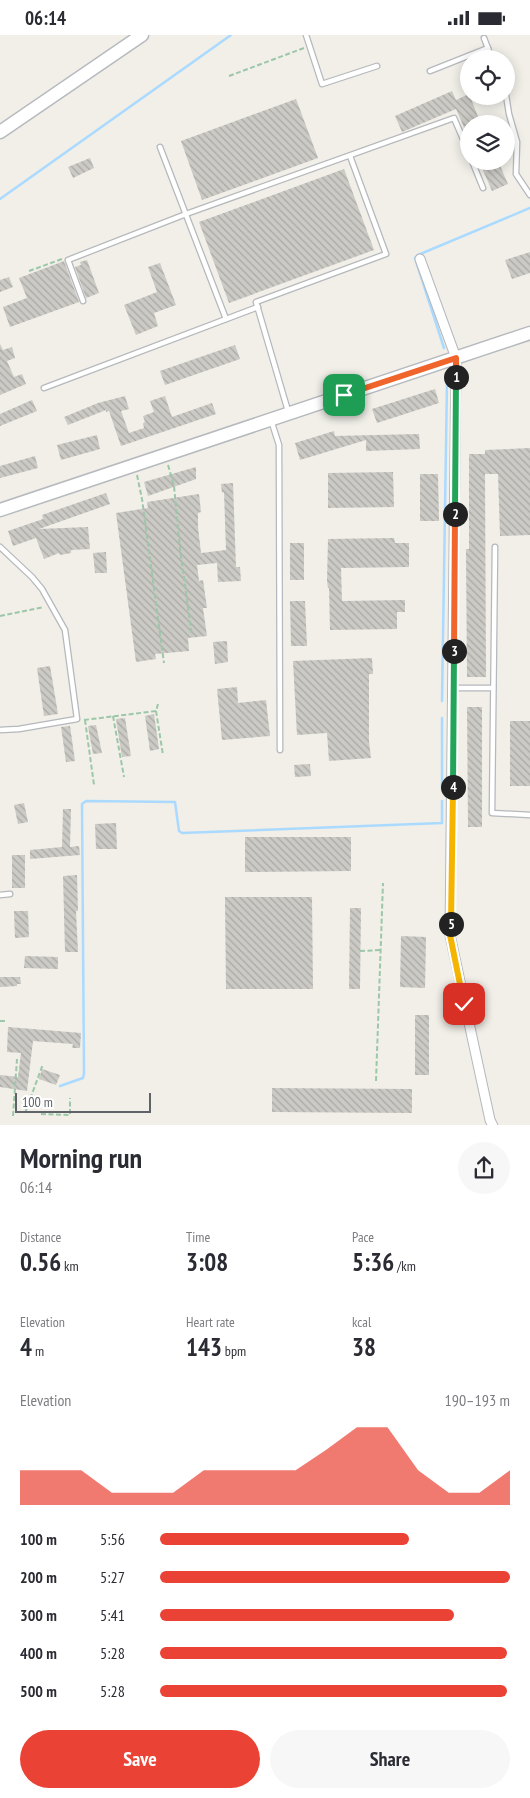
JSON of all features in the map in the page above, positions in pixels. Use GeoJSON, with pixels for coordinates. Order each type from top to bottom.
{"type":"FeatureCollection","features":[{"type":"Feature","properties":{"kind":"street"},"geometry":{"type":"LineString","coordinates":[[0,132],[142,35]]}},
{"type":"Feature","properties":{"kind":"street"},"geometry":{"type":"LineString","coordinates":[[420,259],[456,358],[450,935],[490,1120],[493,1125]]}},
{"type":"Feature","properties":{"kind":"street"},"geometry":{"type":"LineString","coordinates":[[0,510],[530,333]]}},
{"type":"Feature","properties":{"kind":"lane"},"geometry":{"type":"LineString","coordinates":[[306,35],[322,84],[377,66]]}},
{"type":"Feature","properties":{"kind":"lane"},"geometry":{"type":"LineString","coordinates":[[430,71],[488,48],[484,38]]}},
{"type":"Feature","properties":{"kind":"lane"},"geometry":{"type":"LineString","coordinates":[[508,105],[517,142],[516,174],[530,195]]}},
{"type":"Feature","properties":{"kind":"lane"},"geometry":{"type":"LineString","coordinates":[[83,301],[68,260],[186,214],[350,157],[454,118],[460,132]]}},
{"type":"Feature","properties":{"kind":"lane"},"geometry":{"type":"LineString","coordinates":[[160,147],[226,319]]}},
{"type":"Feature","properties":{"kind":"lane"},"geometry":{"type":"LineString","coordinates":[[288,413],[256,302],[386,254],[350,157]]}},
{"type":"Feature","properties":{"kind":"lane"},"geometry":{"type":"LineString","coordinates":[[476,170],[484,188]]}},
{"type":"Feature","properties":{"kind":"lane"},"geometry":{"type":"LineString","coordinates":[[44,388],[258,307]]}},
{"type":"Feature","properties":{"kind":"lane"},"geometry":{"type":"LineString","coordinates":[[271,419],[279,445],[280,750]]}},
{"type":"Feature","properties":{"kind":"lane"},"geometry":{"type":"LineString","coordinates":[[0,547],[32,577],[53,606],[65,629],[77,719],[19,729],[0,730]]}},
{"type":"Feature","properties":{"kind":"lane"},"geometry":{"type":"LineString","coordinates":[[494,547],[492,813],[530,815]]}},
{"type":"Feature","properties":{"kind":"lane"},"geometry":{"type":"LineString","coordinates":[[454,688],[493,688]]}},
{"type":"Feature","properties":{"kind":"lane"},"geometry":{"type":"LineString","coordinates":[[0,895],[10,894]]}},
{"type":"Feature","properties":{"kind":"path"},"geometry":{"type":"LineString","coordinates":[[229,76],[309,46]]}},
{"type":"Feature","properties":{"kind":"path"},"geometry":{"type":"LineString","coordinates":[[29,271],[65,258],[68,260]]}},
{"type":"Feature","properties":{"kind":"path"},"geometry":{"type":"LineString","coordinates":[[165,455],[174,486],[175,507],[192,636]]}},
{"type":"Feature","properties":{"kind":"path"},"geometry":{"type":"LineString","coordinates":[[134,465],[142,499],[164,663]]}},
{"type":"Feature","properties":{"kind":"path"},"geometry":{"type":"LineString","coordinates":[[0,616],[53,606]]}},
{"type":"Feature","properties":{"kind":"path"},"geometry":{"type":"LineString","coordinates":[[158,704],[156,711],[163,755]]}},
{"type":"Feature","properties":{"kind":"path"},"geometry":{"type":"LineString","coordinates":[[77,719],[85,720],[156,711]]}},
{"type":"Feature","properties":{"kind":"path"},"geometry":{"type":"LineString","coordinates":[[113,716],[124,777]]}},
{"type":"Feature","properties":{"kind":"path"},"geometry":{"type":"LineString","coordinates":[[85,720],[94,785]]}},
{"type":"Feature","properties":{"kind":"path"},"geometry":{"type":"LineString","coordinates":[[376,1081],[383,883]]}},
{"type":"Feature","properties":{"kind":"path"},"geometry":{"type":"LineString","coordinates":[[360,951],[381,951]]}},
{"type":"Feature","properties":{"kind":"path"},"geometry":{"type":"LineString","coordinates":[[0,1021],[6,1021]]}},
{"type":"Feature","properties":{"kind":"path"},"geometry":{"type":"LineString","coordinates":[[13,1116],[18,1059]]}},
{"type":"Feature","properties":{"kind":"path"},"geometry":{"type":"LineString","coordinates":[[25,1113],[43,1064]]}},
{"type":"Feature","properties":{"kind":"path"},"geometry":{"type":"LineString","coordinates":[[40,1114],[70,1115],[70,1098]]}},
{"type":"Feature","properties":{"kind":"building"},"geometry":{"type":"Polygon","coordinates":[[[452,91],[456,100],[460,98],[460,105],[473,105],[477,115],[460,115],[460,118],[456,109],[402,132],[395,116],[452,91]]]}},
{"type":"Feature","properties":{"kind":"building"},"geometry":{"type":"Polygon","coordinates":[[[296,99],[318,158],[202,200],[181,141],[296,99]]]}},
{"type":"Feature","properties":{"kind":"building"},"geometry":{"type":"Polygon","coordinates":[[[90,158],[94,168],[73,178],[68,167],[90,158]]]}},
{"type":"Feature","properties":{"kind":"building"},"geometry":{"type":"Polygon","coordinates":[[[344,169],[374,250],[229,303],[199,222],[344,169]]]}},
{"type":"Feature","properties":{"kind":"building"},"geometry":{"type":"Polygon","coordinates":[[[483,170],[502,170],[508,184],[492,191],[483,170]]]}},
{"type":"Feature","properties":{"kind":"building"},"geometry":{"type":"Polygon","coordinates":[[[530,252],[530,273],[512,279],[505,260],[530,252]]]}},
{"type":"Feature","properties":{"kind":"building"},"geometry":{"type":"Polygon","coordinates":[[[87,260],[99,293],[86,298],[75,267],[81,265],[80,262],[87,260]]]}},
{"type":"Feature","properties":{"kind":"building"},"geometry":{"type":"Polygon","coordinates":[[[64,261],[79,302],[10,327],[3,307],[27,298],[19,278],[64,261]]]}},
{"type":"Feature","properties":{"kind":"building"},"geometry":{"type":"Polygon","coordinates":[[[160,263],[176,305],[154,313],[158,326],[136,335],[124,305],[157,292],[148,267],[160,263]]]}},
{"type":"Feature","properties":{"kind":"building"},"geometry":{"type":"Polygon","coordinates":[[[9,277],[13,287],[0,292],[0,280],[9,277]]]}},
{"type":"Feature","properties":{"kind":"building"},"geometry":{"type":"Polygon","coordinates":[[[0,344],[3,350],[12,347],[15,358],[7,361],[14,377],[22,374],[26,384],[0,395],[0,344]]]}},
{"type":"Feature","properties":{"kind":"building"},"geometry":{"type":"Polygon","coordinates":[[[235,345],[240,359],[165,385],[160,371],[235,345]]]}},
{"type":"Feature","properties":{"kind":"building"},"geometry":{"type":"Polygon","coordinates":[[[435,389],[439,403],[377,423],[372,409],[435,389]]]}},
{"type":"Feature","properties":{"kind":"building"},"geometry":{"type":"Polygon","coordinates":[[[125,396],[129,409],[121,411],[129,433],[144,428],[143,416],[154,412],[150,401],[165,396],[172,417],[212,403],[216,414],[121,446],[109,411],[106,412],[106,410],[68,425],[64,417],[98,403],[125,396]]]}},
{"type":"Feature","properties":{"kind":"building"},"geometry":{"type":"Polygon","coordinates":[[[32,400],[37,411],[0,426],[0,414],[32,400]]]}},
{"type":"Feature","properties":{"kind":"building"},"geometry":{"type":"Polygon","coordinates":[[[334,431],[335,436],[419,434],[420,449],[366,451],[366,440],[300,460],[295,443],[334,431]]]}},
{"type":"Feature","properties":{"kind":"building"},"geometry":{"type":"Polygon","coordinates":[[[97,435],[100,449],[61,460],[57,445],[97,435]]]}},
{"type":"Feature","properties":{"kind":"building"},"geometry":{"type":"Polygon","coordinates":[[[530,448],[530,535],[500,536],[498,474],[485,474],[486,677],[467,677],[466,549],[469,549],[469,454],[485,454],[485,450],[530,448]]]}},
{"type":"Feature","properties":{"kind":"building"},"geometry":{"type":"Polygon","coordinates":[[[35,456],[38,468],[0,478],[0,466],[35,456]]]}},
{"type":"Feature","properties":{"kind":"building"},"geometry":{"type":"Polygon","coordinates":[[[196,467],[196,479],[148,496],[144,482],[196,467]]]}},
{"type":"Feature","properties":{"kind":"building"},"geometry":{"type":"Polygon","coordinates":[[[393,472],[394,507],[328,508],[328,473],[393,472]]]}},
{"type":"Feature","properties":{"kind":"building"},"geometry":{"type":"Polygon","coordinates":[[[420,474],[438,474],[439,521],[420,521],[420,474]]]}},
{"type":"Feature","properties":{"kind":"building"},"geometry":{"type":"Polygon","coordinates":[[[233,483],[236,567],[240,567],[241,581],[218,582],[217,563],[197,565],[199,581],[203,580],[207,608],[203,608],[207,636],[188,638],[189,651],[155,654],[156,659],[136,662],[116,513],[148,508],[147,502],[199,494],[201,512],[198,513],[198,527],[201,553],[226,550],[224,492],[222,493],[221,484],[233,483]]]}},
{"type":"Feature","properties":{"kind":"building"},"geometry":{"type":"Polygon","coordinates":[[[106,493],[110,504],[39,529],[88,527],[90,549],[71,550],[71,553],[60,555],[59,553],[44,559],[36,538],[13,546],[8,531],[43,519],[42,515],[106,493]]]}},
{"type":"Feature","properties":{"kind":"building"},"geometry":{"type":"Polygon","coordinates":[[[394,538],[395,543],[409,543],[409,567],[341,568],[342,601],[405,600],[405,612],[397,612],[397,629],[330,630],[329,588],[327,581],[328,539],[394,538]]]}},
{"type":"Feature","properties":{"kind":"building"},"geometry":{"type":"Polygon","coordinates":[[[290,543],[304,543],[304,580],[290,580],[290,543]]]}},
{"type":"Feature","properties":{"kind":"building"},"geometry":{"type":"Polygon","coordinates":[[[106,552],[107,573],[95,573],[93,553],[106,552]]]}},
{"type":"Feature","properties":{"kind":"building"},"geometry":{"type":"Polygon","coordinates":[[[290,601],[305,601],[307,646],[291,646],[290,601]]]}},
{"type":"Feature","properties":{"kind":"building"},"geometry":{"type":"Polygon","coordinates":[[[227,641],[228,662],[215,664],[213,642],[227,641]]]}},
{"type":"Feature","properties":{"kind":"building"},"geometry":{"type":"Polygon","coordinates":[[[372,658],[373,674],[369,674],[369,741],[371,758],[329,761],[327,733],[297,735],[293,661],[372,658]]]}},
{"type":"Feature","properties":{"kind":"building"},"geometry":{"type":"Polygon","coordinates":[[[50,666],[58,714],[44,716],[37,668],[50,666]]]}},
{"type":"Feature","properties":{"kind":"building"},"geometry":{"type":"Polygon","coordinates":[[[237,687],[238,703],[266,700],[270,736],[222,740],[217,689],[237,687]]]}},
{"type":"Feature","properties":{"kind":"building"},"geometry":{"type":"Polygon","coordinates":[[[467,707],[482,707],[482,827],[468,827],[467,707]]]}},
{"type":"Feature","properties":{"kind":"building"},"geometry":{"type":"Polygon","coordinates":[[[154,714],[159,749],[150,751],[145,716],[154,714]]]}},
{"type":"Feature","properties":{"kind":"building"},"geometry":{"type":"Polygon","coordinates":[[[125,718],[131,756],[122,757],[116,719],[125,718]]]}},
{"type":"Feature","properties":{"kind":"building"},"geometry":{"type":"Polygon","coordinates":[[[510,721],[530,721],[530,786],[510,786],[510,721]]]}},
{"type":"Feature","properties":{"kind":"building"},"geometry":{"type":"Polygon","coordinates":[[[96,725],[102,753],[93,754],[88,726],[96,725]]]}},
{"type":"Feature","properties":{"kind":"building"},"geometry":{"type":"Polygon","coordinates":[[[70,726],[75,761],[66,762],[61,727],[70,726]]]}},
{"type":"Feature","properties":{"kind":"building"},"geometry":{"type":"Polygon","coordinates":[[[310,764],[311,776],[295,777],[294,765],[310,764]]]}},
{"type":"Feature","properties":{"kind":"building"},"geometry":{"type":"Polygon","coordinates":[[[24,803],[28,822],[18,824],[14,805],[24,803]]]}},
{"type":"Feature","properties":{"kind":"building"},"geometry":{"type":"Polygon","coordinates":[[[63,809],[71,809],[70,847],[79,846],[80,855],[30,859],[30,850],[62,847],[63,809]]]}},
{"type":"Feature","properties":{"kind":"building"},"geometry":{"type":"Polygon","coordinates":[[[116,823],[117,849],[96,849],[95,824],[116,823]]]}},
{"type":"Feature","properties":{"kind":"building"},"geometry":{"type":"Polygon","coordinates":[[[245,837],[351,837],[351,871],[245,872],[245,837]]]}},
{"type":"Feature","properties":{"kind":"building"},"geometry":{"type":"Polygon","coordinates":[[[12,855],[25,855],[25,888],[12,888],[12,855]]]}},
{"type":"Feature","properties":{"kind":"building"},"geometry":{"type":"Polygon","coordinates":[[[77,875],[78,952],[65,952],[63,876],[77,875]]]}},
{"type":"Feature","properties":{"kind":"building"},"geometry":{"type":"Polygon","coordinates":[[[225,897],[312,897],[313,989],[226,989],[225,897]]]}},
{"type":"Feature","properties":{"kind":"building"},"geometry":{"type":"Polygon","coordinates":[[[350,908],[361,908],[360,989],[349,989],[350,908]]]}},
{"type":"Feature","properties":{"kind":"building"},"geometry":{"type":"Polygon","coordinates":[[[14,911],[28,911],[29,937],[15,938],[14,911]]]}},
{"type":"Feature","properties":{"kind":"building"},"geometry":{"type":"Polygon","coordinates":[[[401,936],[426,937],[425,988],[400,987],[401,936]]]}},
{"type":"Feature","properties":{"kind":"building"},"geometry":{"type":"Polygon","coordinates":[[[25,956],[58,957],[58,969],[24,968],[25,956]]]}},
{"type":"Feature","properties":{"kind":"building"},"geometry":{"type":"Polygon","coordinates":[[[0,977],[20,977],[21,984],[0,987],[0,977]]]}},
{"type":"Feature","properties":{"kind":"building"},"geometry":{"type":"Polygon","coordinates":[[[415,1015],[429,1015],[429,1075],[415,1075],[415,1015]]]}},
{"type":"Feature","properties":{"kind":"building"},"geometry":{"type":"Polygon","coordinates":[[[8,1027],[81,1033],[80,1048],[72,1048],[73,1044],[33,1041],[27,1091],[0,1087],[0,1075],[18,1077],[21,1053],[7,1052],[8,1027]]]}},
{"type":"Feature","properties":{"kind":"building"},"geometry":{"type":"Polygon","coordinates":[[[42,1069],[60,1075],[56,1085],[39,1079],[42,1069]]]}},
{"type":"Feature","properties":{"kind":"building"},"geometry":{"type":"Polygon","coordinates":[[[272,1088],[412,1089],[412,1113],[272,1112],[272,1088]]]}},
{"type":"Feature","properties":{"kind":"waterway"},"geometry":{"type":"LineString","coordinates":[[0,199],[231,35]]}},
{"type":"Feature","properties":{"kind":"waterway"},"geometry":{"type":"LineString","coordinates":[[444,348],[415,258],[418,255],[530,208]]}},
{"type":"Feature","properties":{"kind":"waterway"},"geometry":{"type":"LineString","coordinates":[[442,701],[447,382]]}},
{"type":"Feature","properties":{"kind":"waterway"},"geometry":{"type":"LineString","coordinates":[[442,718],[442,789]]}},
{"type":"Feature","properties":{"kind":"waterway"},"geometry":{"type":"LineString","coordinates":[[60,1086],[83,1078],[84,1073],[82,804],[86,801],[175,802],[179,831],[182,833],[442,823],[442,801]]}},
{"type":"Feature","properties":{"kind":"route"},"geometry":{"type":"LineString","coordinates":[[344,395],[456,358],[450,935],[464,1004]]}}]}
